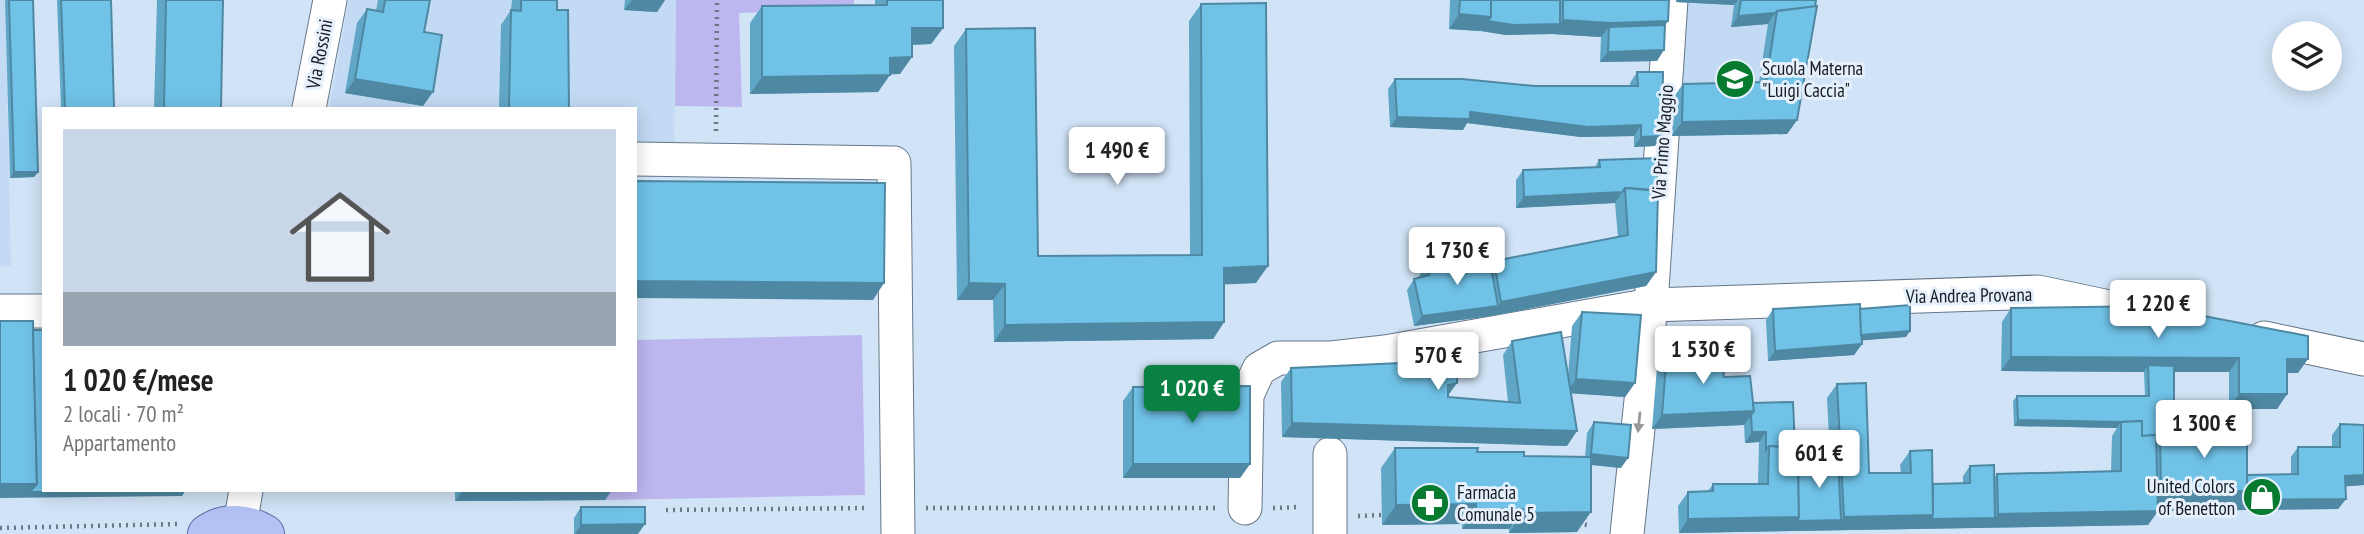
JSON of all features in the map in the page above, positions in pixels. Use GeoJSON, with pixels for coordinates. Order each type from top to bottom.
{"type":"FeatureCollection","features":[{"type":"Feature","properties":{"kind":"street","name":"Via Rossini"},"geometry":{"type":"LineString","coordinates":[[309,107],[330,0]]}},
{"type":"Feature","properties":{"kind":"street","name":"Via Primo Maggio"},"geometry":{"type":"LineString","coordinates":[[1627,534],[1651,305],[1671,0]]}},
{"type":"Feature","properties":{"kind":"street"},"geometry":{"type":"LineString","coordinates":[[637,159],[894,163],[898,521]]}},
{"type":"Feature","properties":{"kind":"street","name":"Via Andrea Provana"},"geometry":{"type":"LineString","coordinates":[[1245,508],[1247,395],[1259,369],[1278,358],[1331,358],[1385,352],[1651,305],[2038,292],[2187,323]]}},
{"type":"Feature","properties":{"kind":"street"},"geometry":{"type":"LineString","coordinates":[[0,310],[42,311]]}},
{"type":"Feature","properties":{"kind":"street"},"geometry":{"type":"LineString","coordinates":[[2228,331],[2364,359]]}},
{"type":"Feature","properties":{"kind":"street"},"geometry":{"type":"LineString","coordinates":[[1330,454],[1330,534]]}},
{"type":"Feature","properties":{"kind":"path"},"geometry":{"type":"LineString","coordinates":[[716,160],[717,0]]}},
{"type":"Feature","properties":{"kind":"path"},"geometry":{"type":"LineString","coordinates":[[666,509],[898,521],[1245,508]]}},
{"type":"Feature","properties":{"kind":"path"},"geometry":{"type":"LineString","coordinates":[[0,528],[230,521]]}},
{"type":"Feature","properties":{"kind":"path"},"geometry":{"type":"LineString","coordinates":[[1577,523],[1591,526]]}},
{"type":"Feature","properties":{"kind":"shaded area"},"geometry":{"type":"Polygon","coordinates":[[[0,0],[5,0],[11,266],[0,267],[0,0]]]}},
{"type":"Feature","properties":{"kind":"shaded area"},"geometry":{"type":"Polygon","coordinates":[[[349,0],[676,0],[674,149],[637,148],[637,107],[329,107],[349,0]]]}},
{"type":"Feature","properties":{"kind":"shaded area"},"geometry":{"type":"Polygon","coordinates":[[[676,0],[854,0],[854,10],[739,13],[742,107],[675,106],[676,0]]]}},
{"type":"Feature","properties":{"kind":"shaded area","name":"Scuola Materna \"Luigi Caccia\""},"geometry":{"type":"Polygon","coordinates":[[[1676,0],[1810,0],[1787,134],[1672,136],[1676,0]]]}},
{"type":"Feature","properties":{"kind":"shaded area"},"geometry":{"type":"Polygon","coordinates":[[[862,335],[865,495],[605,500],[605,492],[637,492],[637,340],[862,335]]]}},
{"type":"Feature","properties":{"kind":"building"},"geometry":{"type":"Polygon","coordinates":[[[9,0],[33,0],[38,172],[14,172],[9,0]]]}},
{"type":"Feature","properties":{"kind":"building"},"geometry":{"type":"Polygon","coordinates":[[[61,0],[111,0],[114,107],[65,107],[61,0]]]}},
{"type":"Feature","properties":{"kind":"building"},"geometry":{"type":"Polygon","coordinates":[[[166,0],[223,0],[221,107],[164,107],[166,0]]]}},
{"type":"Feature","properties":{"kind":"building"},"geometry":{"type":"Polygon","coordinates":[[[385,0],[430,0],[424,32],[442,35],[433,92],[355,79],[367,9],[383,12],[385,0]]]}},
{"type":"Feature","properties":{"kind":"building"},"geometry":{"type":"Polygon","coordinates":[[[521,0],[557,0],[557,10],[568,10],[569,107],[509,107],[511,10],[521,11],[521,0]]]}},
{"type":"Feature","properties":{"kind":"building"},"geometry":{"type":"Polygon","coordinates":[[[887,0],[943,0],[943,28],[912,28],[912,57],[890,58],[890,75],[762,77],[762,6],[887,5],[887,0]]]}},
{"type":"Feature","properties":{"kind":"building"},"geometry":{"type":"Polygon","coordinates":[[[1460,0],[1491,0],[1491,17],[1459,14],[1460,0]]]}},
{"type":"Feature","properties":{"kind":"building"},"geometry":{"type":"Polygon","coordinates":[[[1491,0],[1560,0],[1560,24],[1513,25],[1488,21],[1491,17],[1491,0]]]}},
{"type":"Feature","properties":{"kind":"building"},"geometry":{"type":"Polygon","coordinates":[[[1563,0],[1669,0],[1668,21],[1611,23],[1563,20],[1563,0]]]}},
{"type":"Feature","properties":{"kind":"building"},"geometry":{"type":"Polygon","coordinates":[[[1741,0],[1816,0],[1815,7],[1738,16],[1741,0]]]}},
{"type":"Feature","properties":{"kind":"building"},"geometry":{"type":"Polygon","coordinates":[[[1266,3],[1268,266],[1224,268],[1224,322],[1005,325],[1005,284],[969,283],[966,29],[1035,28],[1038,256],[1202,255],[1201,4],[1266,3]]]}},
{"type":"Feature","properties":{"kind":"building"},"geometry":{"type":"Polygon","coordinates":[[[1817,6],[1797,120],[1682,122],[1683,84],[1766,82],[1777,11],[1817,6]]]}},
{"type":"Feature","properties":{"kind":"building"},"geometry":{"type":"Polygon","coordinates":[[[1665,25],[1664,50],[1608,52],[1609,27],[1665,25]]]}},
{"type":"Feature","properties":{"kind":"building"},"geometry":{"type":"Polygon","coordinates":[[[1637,72],[1663,72],[1662,136],[1641,137],[1641,125],[1588,127],[1470,112],[1470,119],[1397,117],[1395,79],[1462,79],[1535,86],[1638,86],[1637,72]]]}},
{"type":"Feature","properties":{"kind":"building"},"geometry":{"type":"Polygon","coordinates":[[[1659,158],[1656,190],[1625,188],[1622,192],[1524,197],[1523,170],[1600,167],[1599,160],[1659,158]]]}},
{"type":"Feature","properties":{"kind":"building"},"geometry":{"type":"Polygon","coordinates":[[[637,181],[885,183],[884,283],[637,281],[637,181]]]}},
{"type":"Feature","properties":{"kind":"building"},"geometry":{"type":"Polygon","coordinates":[[[1625,188],[1658,191],[1656,272],[1501,302],[1494,261],[1628,235],[1625,188]]]}},
{"type":"Feature","properties":{"kind":"building"},"geometry":{"type":"Polygon","coordinates":[[[1489,256],[1498,306],[1422,316],[1414,279],[1429,275],[1426,266],[1489,256]]]}},
{"type":"Feature","properties":{"kind":"building"},"geometry":{"type":"Polygon","coordinates":[[[1860,304],[1862,344],[1775,351],[1773,309],[1860,304]]]}},
{"type":"Feature","properties":{"kind":"building"},"geometry":{"type":"Polygon","coordinates":[[[1910,305],[1910,331],[1861,335],[1860,309],[1910,305]]]}},
{"type":"Feature","properties":{"kind":"building"},"geometry":{"type":"Polygon","coordinates":[[[2152,306],[2308,336],[2308,359],[2287,359],[2287,394],[2239,394],[2239,358],[2011,357],[2011,308],[2152,306]]]}},
{"type":"Feature","properties":{"kind":"building"},"geometry":{"type":"Polygon","coordinates":[[[1582,312],[1641,315],[1635,383],[1576,379],[1582,312]]]}},
{"type":"Feature","properties":{"kind":"building"},"geometry":{"type":"Polygon","coordinates":[[[0,321],[33,321],[37,484],[0,484],[0,321]]]}},
{"type":"Feature","properties":{"kind":"building"},"geometry":{"type":"Polygon","coordinates":[[[33,330],[42,330],[42,492],[30,492],[37,484],[33,330]]]}},
{"type":"Feature","properties":{"kind":"building"},"geometry":{"type":"Polygon","coordinates":[[[1561,332],[1577,431],[1292,423],[1291,368],[1423,362],[1423,343],[1459,335],[1457,383],[1448,385],[1448,397],[1520,403],[1512,341],[1561,332]]]}},
{"type":"Feature","properties":{"kind":"building"},"geometry":{"type":"Polygon","coordinates":[[[1721,351],[1724,377],[1750,376],[1754,411],[1662,415],[1667,353],[1721,351]]]}},
{"type":"Feature","properties":{"kind":"building"},"geometry":{"type":"Polygon","coordinates":[[[2148,365],[2174,366],[2174,429],[2160,429],[2156,435],[2142,436],[2142,421],[2018,420],[2017,396],[2149,396],[2148,365]]]}},
{"type":"Feature","properties":{"kind":"building"},"geometry":{"type":"Polygon","coordinates":[[[1866,383],[1869,473],[1911,473],[1910,451],[1932,450],[1933,515],[1844,517],[1837,384],[1866,383]]]}},
{"type":"Feature","properties":{"kind":"building"},"geometry":{"type":"Polygon","coordinates":[[[1250,386],[1250,464],[1133,464],[1133,387],[1250,386]]]}},
{"type":"Feature","properties":{"kind":"building"},"geometry":{"type":"Polygon","coordinates":[[[1793,402],[1795,448],[1769,446],[1766,450],[1766,432],[1752,432],[1753,403],[1793,402]]]}},
{"type":"Feature","properties":{"kind":"building"},"geometry":{"type":"Polygon","coordinates":[[[2142,421],[2142,436],[2156,435],[2158,511],[1998,514],[1997,474],[2121,471],[2121,422],[2142,421]]]}},
{"type":"Feature","properties":{"kind":"building"},"geometry":{"type":"Polygon","coordinates":[[[1594,422],[1631,425],[1628,458],[1591,454],[1594,422]]]}},
{"type":"Feature","properties":{"kind":"building"},"geometry":{"type":"Polygon","coordinates":[[[2340,424],[2364,425],[2364,475],[2345,476],[2346,499],[2241,500],[2247,491],[2247,475],[2298,474],[2298,447],[2340,447],[2340,424]]]}},
{"type":"Feature","properties":{"kind":"building"},"geometry":{"type":"Polygon","coordinates":[[[2160,429],[2247,429],[2247,491],[2161,491],[2160,429]]]}},
{"type":"Feature","properties":{"kind":"building"},"geometry":{"type":"Polygon","coordinates":[[[1769,446],[1798,448],[1799,517],[1688,519],[1688,492],[1713,491],[1713,484],[1768,484],[1769,446]]]}},
{"type":"Feature","properties":{"kind":"building"},"geometry":{"type":"Polygon","coordinates":[[[1395,448],[1478,448],[1477,452],[1524,452],[1524,456],[1591,457],[1591,512],[1523,513],[1523,509],[1476,509],[1476,504],[1396,505],[1395,448]]]}},
{"type":"Feature","properties":{"kind":"building"},"geometry":{"type":"Polygon","coordinates":[[[1798,459],[1838,459],[1841,520],[1797,521],[1798,459]]]}},
{"type":"Feature","properties":{"kind":"building"},"geometry":{"type":"Polygon","coordinates":[[[1994,465],[1995,518],[1931,519],[1933,484],[1970,483],[1970,466],[1994,465]]]}},
{"type":"Feature","properties":{"kind":"building"},"geometry":{"type":"Polygon","coordinates":[[[581,507],[645,507],[645,524],[581,525],[581,507]]]}},
{"type":"Feature","properties":{"kind":"place","name":"Scuola Materna \"Luigi Caccia\""},"geometry":{"type":"Point","coordinates":[1735,79]}},
{"type":"Feature","properties":{"kind":"place","name":"United Colors of Benetton"},"geometry":{"type":"Point","coordinates":[2262,497]}},
{"type":"Feature","properties":{"kind":"place","name":"Farmacia Comunale 5"},"geometry":{"type":"Point","coordinates":[1430,503]}}]}
